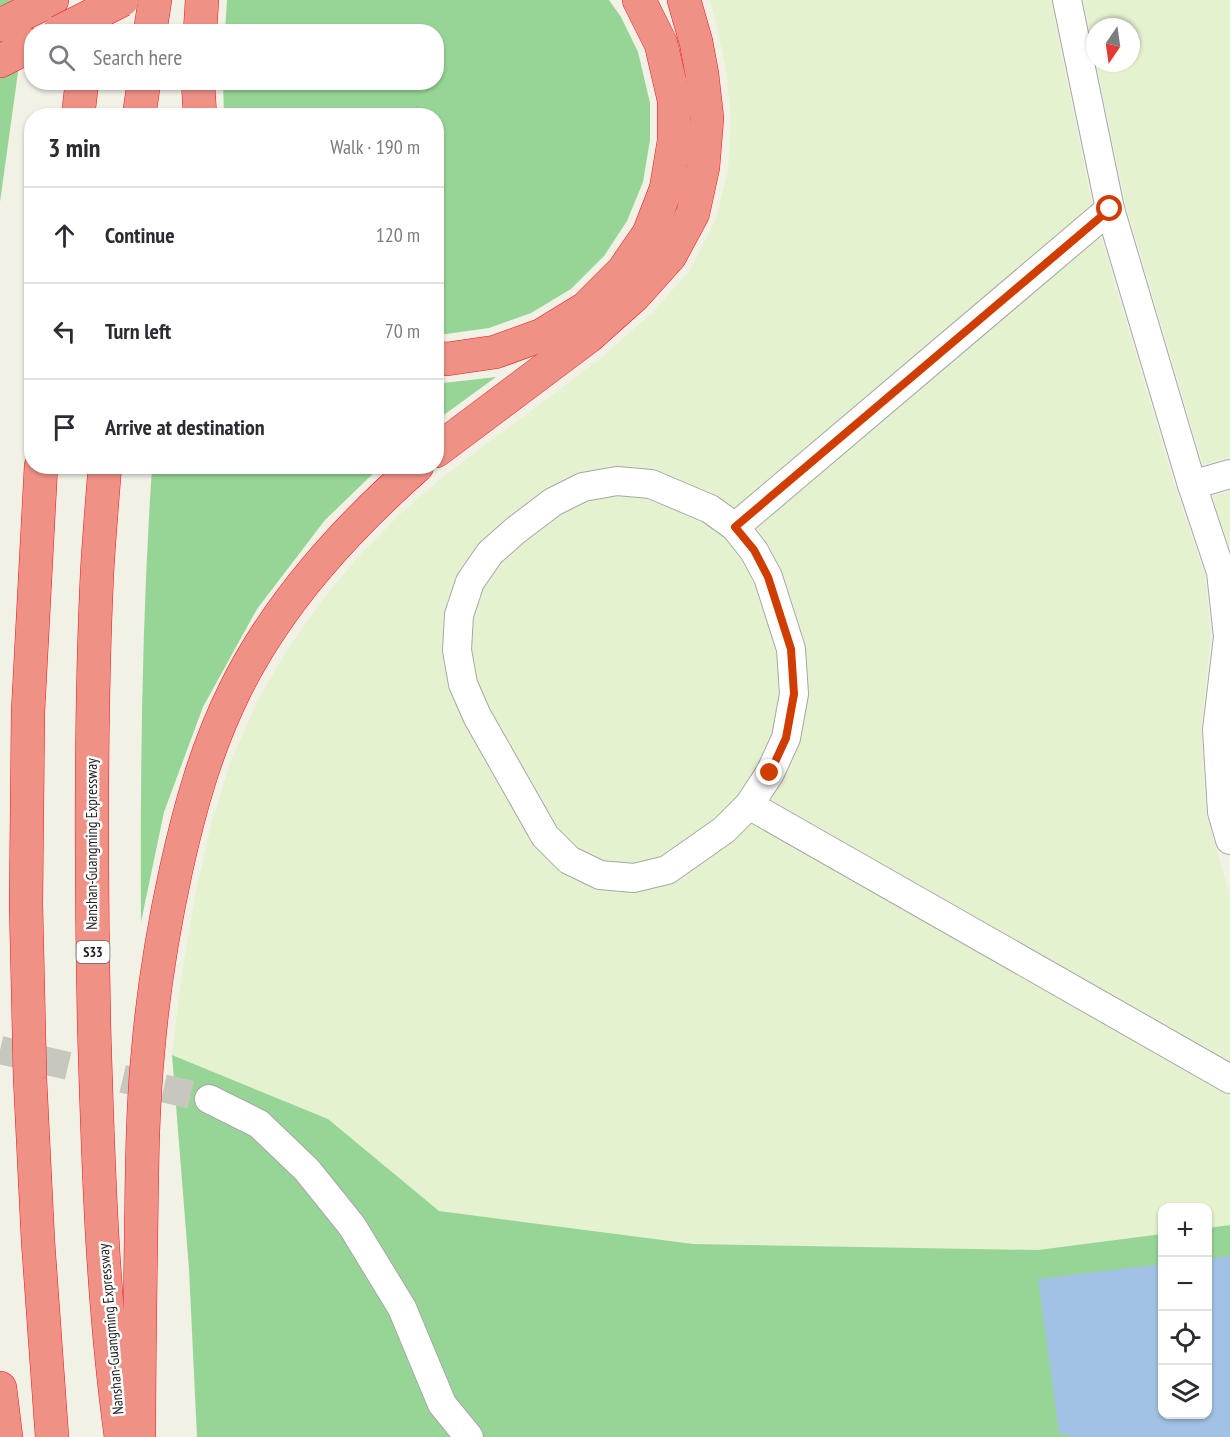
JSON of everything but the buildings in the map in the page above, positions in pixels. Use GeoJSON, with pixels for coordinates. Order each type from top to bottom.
{"type":"FeatureCollection","features":[{"type":"Feature","properties":{"kind":"highway"},"geometry":{"type":"LineString","coordinates":[[0,61],[15,30],[52,0]]}},
{"type":"Feature","properties":{"kind":"highway"},"geometry":{"type":"LineString","coordinates":[[90,24],[94,0]]}},
{"type":"Feature","properties":{"kind":"highway"},"geometry":{"type":"LineString","coordinates":[[75,24],[122,0]]}},
{"type":"Feature","properties":{"kind":"highway"},"geometry":{"type":"LineString","coordinates":[[151,24],[155,0]]}},
{"type":"Feature","properties":{"kind":"highway"},"geometry":{"type":"LineString","coordinates":[[200,24],[202,0]]}},
{"type":"Feature","properties":{"kind":"highway"},"geometry":{"type":"LineString","coordinates":[[444,359],[495,352],[542,335],[586,308],[623,271],[649,232],[666,189],[674,141],[674,100],[661,44],[639,0]]}},
{"type":"Feature","properties":{"kind":"highway"},"geometry":{"type":"LineString","coordinates":[[444,445],[588,337],[636,295],[670,256],[693,213],[704,167],[707,118],[700,63],[684,0]]}},
{"type":"Feature","properties":{"kind":"highway"},"geometry":{"type":"LineString","coordinates":[[79,108],[81,90]]}},
{"type":"Feature","properties":{"kind":"highway"},"geometry":{"type":"LineString","coordinates":[[140,108],[143,90]]}},
{"type":"Feature","properties":{"kind":"highway"},"geometry":{"type":"LineString","coordinates":[[198,90],[200,108]]}},
{"type":"Feature","properties":{"kind":"highway"},"geometry":{"type":"LineString","coordinates":[[41,474],[28,712],[26,904],[30,1090],[52,1437]]}},
{"type":"Feature","properties":{"kind":"highway","name":"Nanshan-Guangming Expressway"},"geometry":{"type":"LineString","coordinates":[[104,474],[97,573],[92,724],[91,885],[98,1161],[113,1376],[121,1437]]}},
{"type":"Feature","properties":{"kind":"highway"},"geometry":{"type":"LineString","coordinates":[[139,1437],[142,1168],[147,1053],[156,976],[170,895],[187,818],[208,751],[236,689],[267,635],[308,579],[341,540],[382,497],[408,474]]}},
{"type":"Feature","properties":{"kind":"highway"},"geometry":{"type":"LineString","coordinates":[[0,1388],[6,1437]]}},
{"type":"Feature","properties":{"kind":"street"},"geometry":{"type":"LineString","coordinates":[[1067,0],[1110,209],[1192,485],[1221,572],[1228,637],[1217,730],[1222,812],[1230,840]]}},
{"type":"Feature","properties":{"kind":"street"},"geometry":{"type":"LineString","coordinates":[[735,527],[1110,209]]}},
{"type":"Feature","properties":{"kind":"street"},"geometry":{"type":"LineString","coordinates":[[1192,485],[1230,474]]}},
{"type":"Feature","properties":{"kind":"street"},"geometry":{"type":"LineString","coordinates":[[617,481],[651,484],[710,509],[735,527],[754,550],[768,577],[791,649],[794,694],[786,738],[770,773],[748,805],[724,830],[667,870],[634,878],[600,875],[569,860],[545,836],[477,716],[463,684],[456,650],[459,615],[470,582],[490,553],[553,502],[583,487],[617,481]]}},
{"type":"Feature","properties":{"kind":"street"},"geometry":{"type":"LineString","coordinates":[[748,805],[1230,1079]]}},
{"type":"Feature","properties":{"kind":"street"},"geometry":{"type":"LineString","coordinates":[[209,1100],[259,1124],[306,1170],[352,1226],[402,1308],[442,1404],[469,1437]]}},
{"type":"Feature","properties":{"kind":"green space"},"geometry":{"type":"Polygon","coordinates":[[[0,0],[28,0],[24,24],[0,202],[0,0]]]}},
{"type":"Feature","properties":{"kind":"green space"},"geometry":{"type":"Polygon","coordinates":[[[227,0],[609,0],[621,17],[638,52],[650,103],[650,140],[643,182],[627,221],[604,256],[571,289],[531,313],[489,328],[444,334],[444,108],[224,108],[223,90],[444,90],[444,24],[225,24],[227,0]]]}},
{"type":"Feature","properties":{"kind":"green space"},"geometry":{"type":"Polygon","coordinates":[[[710,0],[1052,0],[1094,213],[1176,490],[1205,575],[1211,637],[1201,729],[1206,814],[1230,895],[1230,1225],[1212,1227],[1212,1203],[1158,1203],[1158,1235],[1038,1250],[693,1244],[438,1211],[328,1119],[172,1055],[194,900],[211,824],[231,760],[258,700],[288,648],[327,594],[359,556],[399,515],[479,449],[603,356],[653,312],[690,270],[715,221],[728,171],[731,118],[726,71],[710,0]]]}},
{"type":"Feature","properties":{"kind":"green space"},"geometry":{"type":"Polygon","coordinates":[[[1083,0],[1230,0],[1230,457],[1203,465],[1126,206],[1098,72],[1140,72],[1140,18],[1087,18],[1083,0]]]}},
{"type":"Feature","properties":{"kind":"green space"},"geometry":{"type":"Polygon","coordinates":[[[496,377],[444,415],[444,383],[496,377]]]}},
{"type":"Feature","properties":{"kind":"green space"},"geometry":{"type":"Polygon","coordinates":[[[152,474],[373,474],[325,520],[257,609],[203,707],[164,812],[141,922],[142,694],[152,474]]]}},
{"type":"Feature","properties":{"kind":"green space"},"geometry":{"type":"Polygon","coordinates":[[[1230,491],[1230,549],[1212,496],[1230,491]]]}},
{"type":"Feature","properties":{"kind":"green space"},"geometry":{"type":"Polygon","coordinates":[[[172,1055],[328,1119],[439,1211],[693,1244],[1038,1250],[1158,1235],[1158,1419],[1212,1419],[1212,1227],[1230,1225],[1230,1437],[197,1437],[189,1269],[172,1055]]]}},
{"type":"Feature","properties":{"kind":"water"},"geometry":{"type":"Polygon","coordinates":[[[1230,1256],[1230,1437],[1072,1437],[1059,1433],[1038,1279],[1158,1264],[1158,1419],[1212,1419],[1212,1258],[1230,1256]]]}},
{"type":"Feature","properties":{"kind":"tunnel"},"geometry":{"type":"LineString","coordinates":[[0,1050],[209,1099]]}},
{"type":"Feature","properties":{"kind":"route"},"geometry":{"type":"LineString","coordinates":[[770,773],[786,738],[794,694],[791,649],[768,577],[754,550],[735,527],[1110,209]]}}]}
